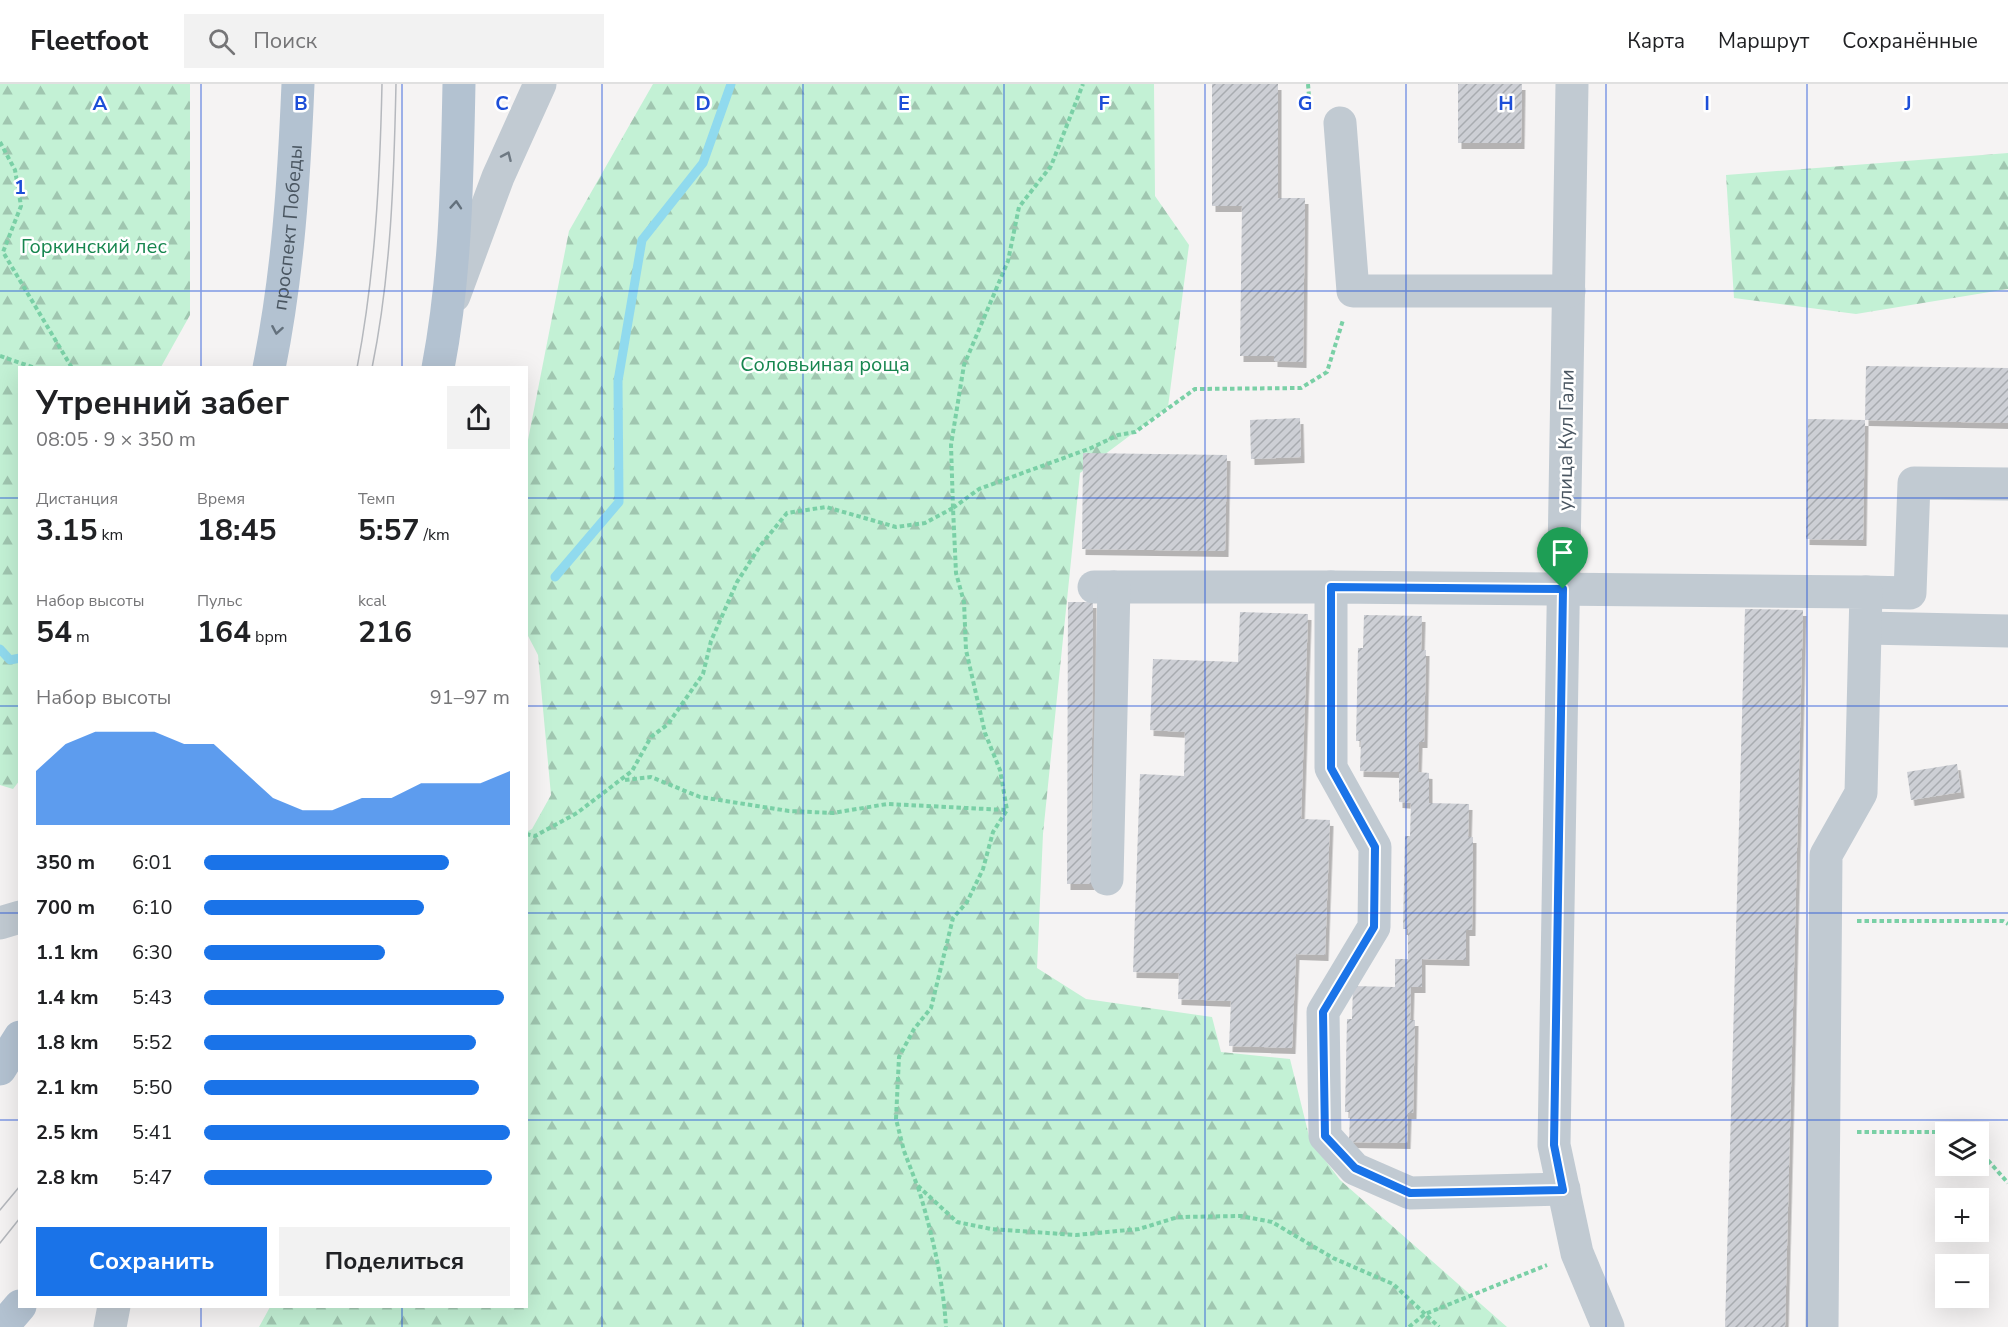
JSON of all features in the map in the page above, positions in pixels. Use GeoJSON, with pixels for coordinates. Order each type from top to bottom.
{"type":"FeatureCollection","features":[{"type":"Feature","properties":{"kind":"main road","name":"проспект Победы"},"geometry":{"type":"LineString","coordinates":[[270,366],[278,323],[294,177],[298,84]]}},
{"type":"Feature","properties":{"kind":"main road"},"geometry":{"type":"LineString","coordinates":[[438,366],[449,309],[457,190],[459,84]]}},
{"type":"Feature","properties":{"kind":"main road"},"geometry":{"type":"LineString","coordinates":[[0,1069],[18,1040]]}},
{"type":"Feature","properties":{"kind":"main road"},"geometry":{"type":"LineString","coordinates":[[2,1327],[18,1308]]}},
{"type":"Feature","properties":{"kind":"street"},"geometry":{"type":"LineString","coordinates":[[449,309],[498,177],[540,84]]}},
{"type":"Feature","properties":{"kind":"street","name":"улица Кул Гали"},"geometry":{"type":"LineString","coordinates":[[1572,84],[1554,1145],[1576,1253],[1608,1327]]}},
{"type":"Feature","properties":{"kind":"street"},"geometry":{"type":"LineString","coordinates":[[1340,123],[1353,291],[1569,291]]}},
{"type":"Feature","properties":{"kind":"street"},"geometry":{"type":"LineString","coordinates":[[1107,879],[1103,587],[1910,593],[1914,483],[2008,484]]}},
{"type":"Feature","properties":{"kind":"street"},"geometry":{"type":"LineString","coordinates":[[1331,587],[1331,768],[1375,847],[1374,927],[1323,1012],[1325,1136],[1355,1168],[1410,1193],[1563,1190]]}},
{"type":"Feature","properties":{"kind":"street"},"geometry":{"type":"LineString","coordinates":[[1822,1327],[1826,855],[1861,793],[1866,592]]}},
{"type":"Feature","properties":{"kind":"street"},"geometry":{"type":"LineString","coordinates":[[1866,628],[2008,631]]}},
{"type":"Feature","properties":{"kind":"street"},"geometry":{"type":"LineString","coordinates":[[0,923],[18,918]]}},
{"type":"Feature","properties":{"kind":"street"},"geometry":{"type":"LineString","coordinates":[[110,1327],[114,1308]]}},
{"type":"Feature","properties":{"kind":"path"},"geometry":{"type":"LineString","coordinates":[[946,1327],[944,1297],[931,1230],[904,1151],[896,1119],[899,1058],[914,1029],[931,1008],[953,918],[967,902],[983,868],[993,832],[1007,810],[1000,770],[985,733],[966,650],[964,602],[957,573],[952,508],[951,445],[964,365],[1008,261],[1018,207],[1051,166],[1083,84]]}},
{"type":"Feature","properties":{"kind":"path"},"geometry":{"type":"LineString","coordinates":[[0,142],[15,170],[21,206],[3,252],[71,366]]}},
{"type":"Feature","properties":{"kind":"path"},"geometry":{"type":"LineString","coordinates":[[528,834],[535,836],[577,813],[632,771],[651,736],[668,724],[703,674],[711,641],[737,582],[760,546],[787,513],[826,507],[896,527],[925,523],[979,489],[1091,448],[1118,435],[1135,432],[1195,389],[1301,388],[1327,372],[1353,291]]}},
{"type":"Feature","properties":{"kind":"path"},"geometry":{"type":"LineString","coordinates":[[0,356],[29,366]]}},
{"type":"Feature","properties":{"kind":"path"},"geometry":{"type":"LineString","coordinates":[[621,781],[636,777],[651,777],[700,797],[789,811],[833,813],[887,804],[1007,810]]}},
{"type":"Feature","properties":{"kind":"path"},"geometry":{"type":"LineString","coordinates":[[1826,921],[2003,921],[2008,924]]}},
{"type":"Feature","properties":{"kind":"path"},"geometry":{"type":"LineString","coordinates":[[1824,1132],[1935,1132]]}},
{"type":"Feature","properties":{"kind":"path"},"geometry":{"type":"LineString","coordinates":[[1989,1161],[2008,1183]]}},
{"type":"Feature","properties":{"kind":"path"},"geometry":{"type":"LineString","coordinates":[[917,1185],[957,1222],[991,1229],[1076,1234],[1139,1229],[1178,1217],[1241,1216],[1272,1222],[1333,1258],[1393,1284],[1439,1327]]}},
{"type":"Feature","properties":{"kind":"path"},"geometry":{"type":"LineString","coordinates":[[1409,1327],[1425,1314],[1462,1301],[1576,1253]]}},
{"type":"Feature","properties":{"kind":"green space","name":"Горкинский лес"},"geometry":{"type":"Polygon","coordinates":[[[0,84],[190,84],[190,315],[162,366],[18,366],[18,783],[13,789],[0,785],[0,84]]]}},
{"type":"Feature","properties":{"kind":"green space","name":"Соловьиная роща"},"geometry":{"type":"Polygon","coordinates":[[[653,84],[1154,84],[1155,196],[1189,245],[1168,407],[1080,473],[1043,834],[1037,968],[1086,999],[1212,1017],[1221,1052],[1290,1059],[1310,1140],[1340,1180],[1507,1327],[259,1327],[269,1308],[528,1308],[528,831],[532,829],[551,795],[538,655],[528,636],[528,440],[569,231],[653,84]]]}},
{"type":"Feature","properties":{"kind":"green space"},"geometry":{"type":"Polygon","coordinates":[[[2008,153],[2008,289],[1856,314],[1734,298],[1726,175],[2008,153]]]}},
{"type":"Feature","properties":{"kind":"building"},"geometry":{"type":"Polygon","coordinates":[[[1212,84],[1278,84],[1278,198],[1305,198],[1303,362],[1274,361],[1274,356],[1240,356],[1242,206],[1212,206],[1212,84]]]}},
{"type":"Feature","properties":{"kind":"building"},"geometry":{"type":"Polygon","coordinates":[[[1458,84],[1522,84],[1521,143],[1458,143],[1458,84]]]}},
{"type":"Feature","properties":{"kind":"building"},"geometry":{"type":"Polygon","coordinates":[[[1866,366],[2008,368],[2008,423],[1865,420],[1866,366]]]}},
{"type":"Feature","properties":{"kind":"building"},"geometry":{"type":"Polygon","coordinates":[[[1300,418],[1301,457],[1251,459],[1250,420],[1300,418]]]}},
{"type":"Feature","properties":{"kind":"building"},"geometry":{"type":"Polygon","coordinates":[[[1808,419],[1865,420],[1863,540],[1806,539],[1808,419]]]}},
{"type":"Feature","properties":{"kind":"building"},"geometry":{"type":"Polygon","coordinates":[[[1083,453],[1227,455],[1225,551],[1082,549],[1083,453]]]}},
{"type":"Feature","properties":{"kind":"building"},"geometry":{"type":"Polygon","coordinates":[[[1068,602],[1093,602],[1091,884],[1067,884],[1068,602]]]}},
{"type":"Feature","properties":{"kind":"building"},"geometry":{"type":"Polygon","coordinates":[[[1745,609],[1803,610],[1785,1327],[1725,1327],[1745,609]]]}},
{"type":"Feature","properties":{"kind":"building"},"geometry":{"type":"Polygon","coordinates":[[[1240,612],[1308,614],[1301,819],[1330,820],[1325,955],[1296,954],[1292,1048],[1229,1046],[1231,1001],[1178,999],[1179,973],[1133,972],[1140,774],[1184,776],[1185,732],[1150,730],[1153,659],[1238,662],[1240,612]]]}},
{"type":"Feature","properties":{"kind":"building"},"geometry":{"type":"Polygon","coordinates":[[[1364,615],[1422,616],[1421,650],[1426,650],[1424,742],[1419,742],[1418,772],[1429,773],[1429,803],[1469,804],[1468,837],[1473,837],[1472,930],[1466,930],[1466,960],[1422,959],[1422,987],[1411,987],[1410,1020],[1415,1020],[1413,1113],[1408,1113],[1407,1143],[1349,1142],[1350,1112],[1345,1112],[1347,1019],[1352,1019],[1353,986],[1395,987],[1395,959],[1408,959],[1408,929],[1403,929],[1405,836],[1410,836],[1411,803],[1399,802],[1399,772],[1360,771],[1361,741],[1356,741],[1358,648],[1363,648],[1364,615]]]}},
{"type":"Feature","properties":{"kind":"building"},"geometry":{"type":"Polygon","coordinates":[[[1957,764],[1961,792],[1911,800],[1907,772],[1957,764]]]}},
{"type":"Feature","properties":{"kind":"waterway"},"geometry":{"type":"LineString","coordinates":[[555,577],[619,502],[618,381],[642,240],[703,163],[731,84]]}},
{"type":"Feature","properties":{"kind":"waterway"},"geometry":{"type":"LineString","coordinates":[[0,649],[10,660],[18,658]]}},
{"type":"Feature","properties":{"kind":"tram line"},"geometry":{"type":"LineString","coordinates":[[357,366],[376,226],[382,84]]}},
{"type":"Feature","properties":{"kind":"tram line"},"geometry":{"type":"LineString","coordinates":[[372,366],[383,298],[393,191],[396,84]]}},
{"type":"Feature","properties":{"kind":"tram line"},"geometry":{"type":"LineString","coordinates":[[0,1210],[18,1188]]}},
{"type":"Feature","properties":{"kind":"tram line"},"geometry":{"type":"LineString","coordinates":[[0,1243],[18,1220]]}},
{"type":"Feature","properties":{"kind":"route"},"geometry":{"type":"LineString","coordinates":[[1331,587],[1563,589],[1554,1145],[1563,1190],[1410,1193],[1355,1168],[1325,1136],[1323,1012],[1374,927],[1375,847],[1331,768],[1331,587]]}}]}
